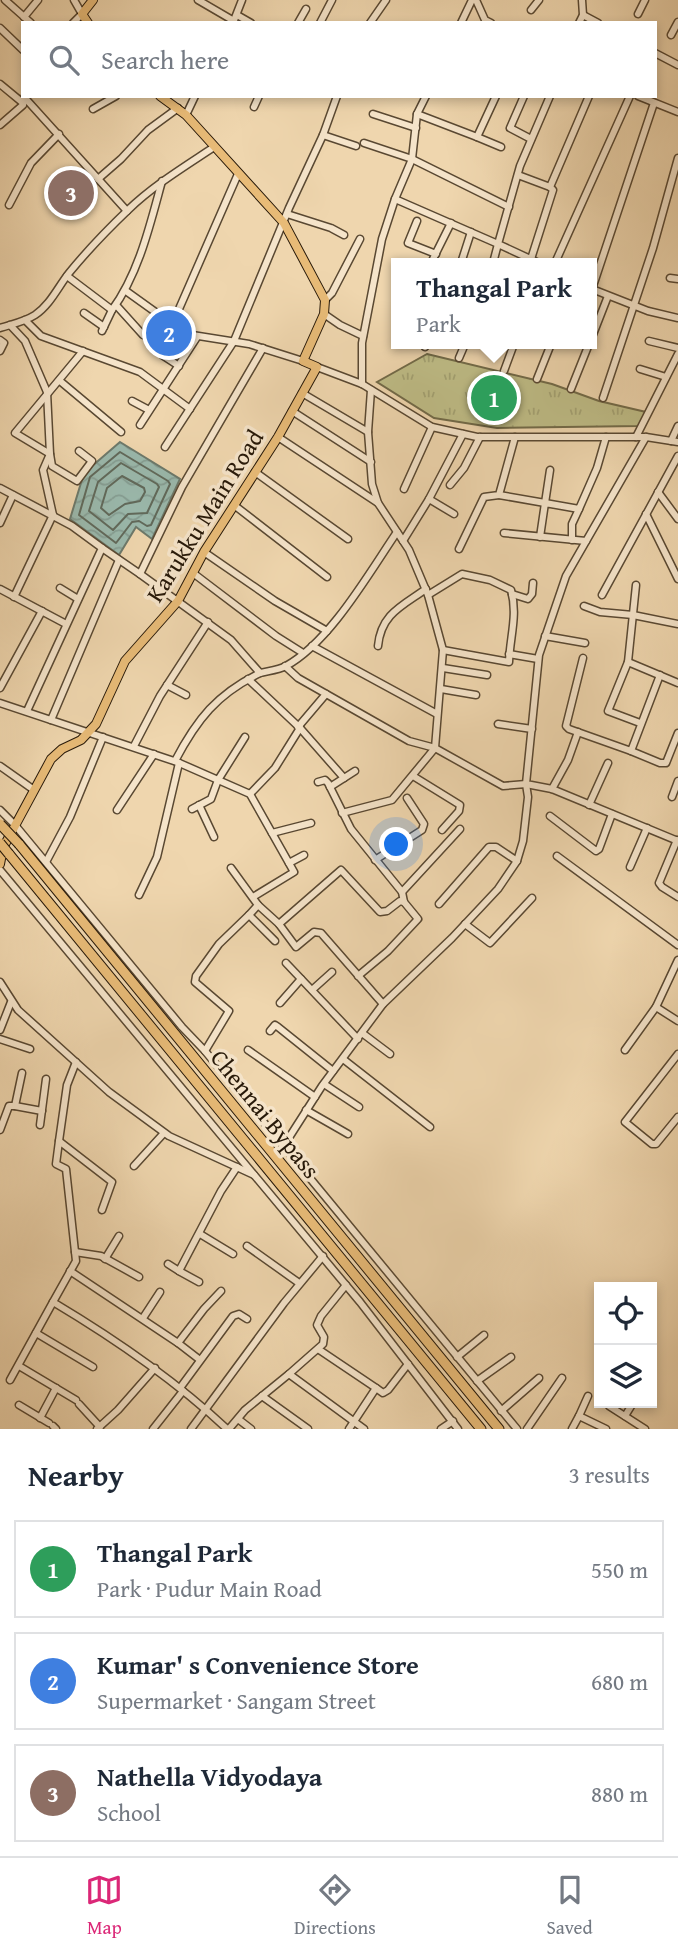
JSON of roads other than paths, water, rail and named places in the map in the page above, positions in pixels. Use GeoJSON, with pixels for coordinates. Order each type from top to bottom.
{"type":"FeatureCollection","features":[{"type":"Feature","properties":{"kind":"highway","name":"Chennai Bypass"},"geometry":{"type":"LineString","coordinates":[[0,824],[499,1429]]}},
{"type":"Feature","properties":{"kind":"highway","name":"Chennai Bypass"},"geometry":{"type":"LineString","coordinates":[[0,843],[481,1429]]}},
{"type":"Feature","properties":{"kind":"main road"},"geometry":{"type":"LineString","coordinates":[[87,21],[82,14],[93,0]]}},
{"type":"Feature","properties":{"kind":"main road"},"geometry":{"type":"LineString","coordinates":[[163,98],[186,115],[284,223],[325,300],[324,314],[303,361],[317,366]]}},
{"type":"Feature","properties":{"kind":"main road","name":"Karukku Main Road"},"geometry":{"type":"LineString","coordinates":[[0,864],[3,848],[51,759],[62,749],[81,740],[96,724],[125,661],[178,601],[204,552],[278,437],[317,366]]}},
{"type":"Feature","properties":{"kind":"street"},"geometry":{"type":"LineString","coordinates":[[5,0],[29,21]]}},
{"type":"Feature","properties":{"kind":"street"},"geometry":{"type":"LineString","coordinates":[[24,17],[38,0]]}},
{"type":"Feature","properties":{"kind":"street"},"geometry":{"type":"LineString","coordinates":[[74,0],[82,14],[75,21]]}},
{"type":"Feature","properties":{"kind":"street"},"geometry":{"type":"LineString","coordinates":[[198,0],[234,19],[242,0]]}},
{"type":"Feature","properties":{"kind":"street"},"geometry":{"type":"LineString","coordinates":[[321,21],[332,0]]}},
{"type":"Feature","properties":{"kind":"street"},"geometry":{"type":"LineString","coordinates":[[371,21],[386,0]]}},
{"type":"Feature","properties":{"kind":"street"},"geometry":{"type":"LineString","coordinates":[[462,21],[474,0]]}},
{"type":"Feature","properties":{"kind":"street"},"geometry":{"type":"LineString","coordinates":[[474,0],[487,21]]}},
{"type":"Feature","properties":{"kind":"street"},"geometry":{"type":"LineString","coordinates":[[531,10],[539,0]]}},
{"type":"Feature","properties":{"kind":"street"},"geometry":{"type":"LineString","coordinates":[[580,21],[583,15],[582,0]]}},
{"type":"Feature","properties":{"kind":"street"},"geometry":{"type":"LineString","coordinates":[[638,14],[645,0]]}},
{"type":"Feature","properties":{"kind":"street"},"geometry":{"type":"LineString","coordinates":[[299,21],[306,9]]}},
{"type":"Feature","properties":{"kind":"street"},"geometry":{"type":"LineString","coordinates":[[583,15],[594,21]]}},
{"type":"Feature","properties":{"kind":"street"},"geometry":{"type":"LineString","coordinates":[[671,35],[678,22]]}},
{"type":"Feature","properties":{"kind":"street"},"geometry":{"type":"LineString","coordinates":[[0,28],[21,48]]}},
{"type":"Feature","properties":{"kind":"street"},"geometry":{"type":"LineString","coordinates":[[657,54],[678,65]]}},
{"type":"Feature","properties":{"kind":"street"},"geometry":{"type":"LineString","coordinates":[[0,83],[21,97]]}},
{"type":"Feature","properties":{"kind":"street"},"geometry":{"type":"LineString","coordinates":[[93,109],[112,98]]}},
{"type":"Feature","properties":{"kind":"street"},"geometry":{"type":"LineString","coordinates":[[186,115],[194,98]]}},
{"type":"Feature","properties":{"kind":"street"},"geometry":{"type":"LineString","coordinates":[[254,107],[258,98]]}},
{"type":"Feature","properties":{"kind":"street"},"geometry":{"type":"LineString","coordinates":[[165,447],[234,341],[323,135],[336,98]]}},
{"type":"Feature","properties":{"kind":"street"},"geometry":{"type":"LineString","coordinates":[[362,384],[363,336],[383,239],[395,199],[412,159],[417,114],[424,98]]}},
{"type":"Feature","properties":{"kind":"street"},"geometry":{"type":"LineString","coordinates":[[477,137],[495,98]]}},
{"type":"Feature","properties":{"kind":"street"},"geometry":{"type":"LineString","coordinates":[[523,98],[510,128],[531,139]]}},
{"type":"Feature","properties":{"kind":"street"},"geometry":{"type":"LineString","coordinates":[[494,258],[518,174],[549,98]]}},
{"type":"Feature","properties":{"kind":"street"},"geometry":{"type":"LineString","coordinates":[[550,187],[588,98]]}},
{"type":"Feature","properties":{"kind":"street"},"geometry":{"type":"LineString","coordinates":[[557,258],[629,98]]}},
{"type":"Feature","properties":{"kind":"street"},"geometry":{"type":"LineString","coordinates":[[643,98],[678,112]]}},
{"type":"Feature","properties":{"kind":"street"},"geometry":{"type":"LineString","coordinates":[[0,125],[24,99],[127,211]]}},
{"type":"Feature","properties":{"kind":"street"},"geometry":{"type":"LineString","coordinates":[[597,274],[654,103]]}},
{"type":"Feature","properties":{"kind":"street"},"geometry":{"type":"LineString","coordinates":[[98,179],[148,130],[178,108]]}},
{"type":"Feature","properties":{"kind":"street"},"geometry":{"type":"LineString","coordinates":[[373,114],[416,128]]}},
{"type":"Feature","properties":{"kind":"street"},"geometry":{"type":"LineString","coordinates":[[417,114],[501,147]]}},
{"type":"Feature","properties":{"kind":"street"},"geometry":{"type":"LineString","coordinates":[[9,205],[31,163],[59,134]]}},
{"type":"Feature","properties":{"kind":"street"},"geometry":{"type":"LineString","coordinates":[[323,135],[356,146]]}},
{"type":"Feature","properties":{"kind":"street"},"geometry":{"type":"LineString","coordinates":[[364,143],[412,159],[509,207]]}},
{"type":"Feature","properties":{"kind":"street"},"geometry":{"type":"LineString","coordinates":[[0,328],[37,314],[52,299],[67,276],[127,211],[163,179],[214,147]]}},
{"type":"Feature","properties":{"kind":"street"},"geometry":{"type":"LineString","coordinates":[[603,398],[634,306],[678,158]]}},
{"type":"Feature","properties":{"kind":"street"},"geometry":{"type":"LineString","coordinates":[[172,325],[239,174]]}},
{"type":"Feature","properties":{"kind":"street"},"geometry":{"type":"LineString","coordinates":[[395,199],[531,258],[553,191],[550,187],[518,174]]}},
{"type":"Feature","properties":{"kind":"street"},"geometry":{"type":"LineString","coordinates":[[84,313],[103,329],[127,291],[163,179]]}},
{"type":"Feature","properties":{"kind":"street"},"geometry":{"type":"LineString","coordinates":[[287,214],[344,235]]}},
{"type":"Feature","properties":{"kind":"street"},"geometry":{"type":"LineString","coordinates":[[417,220],[408,243],[436,254]]}},
{"type":"Feature","properties":{"kind":"street"},"geometry":{"type":"LineString","coordinates":[[434,258],[451,223]]}},
{"type":"Feature","properties":{"kind":"street"},"geometry":{"type":"LineString","coordinates":[[463,258],[471,232]]}},
{"type":"Feature","properties":{"kind":"street"},"geometry":{"type":"LineString","coordinates":[[325,300],[332,293],[360,239]]}},
{"type":"Feature","properties":{"kind":"street"},"geometry":{"type":"LineString","coordinates":[[67,276],[114,308],[143,335]]}},
{"type":"Feature","properties":{"kind":"street"},"geometry":{"type":"LineString","coordinates":[[670,278],[678,279]]}},
{"type":"Feature","properties":{"kind":"street"},"geometry":{"type":"LineString","coordinates":[[127,291],[172,325],[197,337],[234,341],[303,361]]}},
{"type":"Feature","properties":{"kind":"street"},"geometry":{"type":"LineString","coordinates":[[597,291],[634,306],[678,318]]}},
{"type":"Feature","properties":{"kind":"street"},"geometry":{"type":"LineString","coordinates":[[597,324],[608,296]]}},
{"type":"Feature","properties":{"kind":"street"},"geometry":{"type":"LineString","coordinates":[[324,314],[363,336]]}},
{"type":"Feature","properties":{"kind":"street"},"geometry":{"type":"LineString","coordinates":[[25,320],[41,336],[140,372],[190,409]]}},
{"type":"Feature","properties":{"kind":"street"},"geometry":{"type":"LineString","coordinates":[[10,325],[25,341],[47,393],[51,466],[79,481],[92,461],[79,451]]}},
{"type":"Feature","properties":{"kind":"street"},"geometry":{"type":"LineString","coordinates":[[139,425],[197,337]]}},
{"type":"Feature","properties":{"kind":"street"},"geometry":{"type":"LineString","coordinates":[[0,340],[4,343],[0,351]]}},
{"type":"Feature","properties":{"kind":"street"},"geometry":{"type":"LineString","coordinates":[[649,341],[678,348]]}},
{"type":"Feature","properties":{"kind":"street"},"geometry":{"type":"LineString","coordinates":[[140,574],[182,487],[263,348]]}},
{"type":"Feature","properties":{"kind":"street"},"geometry":{"type":"LineString","coordinates":[[459,358],[463,349]]}},
{"type":"Feature","properties":{"kind":"street"},"geometry":{"type":"LineString","coordinates":[[504,370],[512,349]]}},
{"type":"Feature","properties":{"kind":"street"},"geometry":{"type":"LineString","coordinates":[[537,379],[549,349]]}},
{"type":"Feature","properties":{"kind":"street"},"geometry":{"type":"LineString","coordinates":[[571,389],[587,349]]}},
{"type":"Feature","properties":{"kind":"street"},"geometry":{"type":"LineString","coordinates":[[50,454],[15,433],[83,351]]}},
{"type":"Feature","properties":{"kind":"street"},"geometry":{"type":"LineString","coordinates":[[636,437],[678,354]]}},
{"type":"Feature","properties":{"kind":"street"},"geometry":{"type":"LineString","coordinates":[[162,355],[179,366]]}},
{"type":"Feature","properties":{"kind":"street"},"geometry":{"type":"LineString","coordinates":[[317,366],[362,384],[432,427],[480,437],[646,437],[674,441],[678,426]]}},
{"type":"Feature","properties":{"kind":"street"},"geometry":{"type":"LineString","coordinates":[[640,369],[666,377]]}},
{"type":"Feature","properties":{"kind":"street"},"geometry":{"type":"LineString","coordinates":[[61,380],[121,432]]}},
{"type":"Feature","properties":{"kind":"street"},"geometry":{"type":"LineString","coordinates":[[342,813],[392,800],[435,748],[443,668],[443,650],[427,592],[403,541],[378,503],[372,484],[368,432],[371,390]]}},
{"type":"Feature","properties":{"kind":"street"},"geometry":{"type":"LineString","coordinates":[[302,393],[368,432]]}},
{"type":"Feature","properties":{"kind":"street"},"geometry":{"type":"LineString","coordinates":[[132,401],[149,411]]}},
{"type":"Feature","properties":{"kind":"street"},"geometry":{"type":"LineString","coordinates":[[292,411],[371,462]]}},
{"type":"Feature","properties":{"kind":"street"},"geometry":{"type":"LineString","coordinates":[[404,489],[432,427]]}},
{"type":"Feature","properties":{"kind":"street"},"geometry":{"type":"LineString","coordinates":[[403,541],[429,499],[463,434]]}},
{"type":"Feature","properties":{"kind":"street"},"geometry":{"type":"LineString","coordinates":[[278,437],[378,503]]}},
{"type":"Feature","properties":{"kind":"street"},"geometry":{"type":"LineString","coordinates":[[450,485],[464,468],[480,437]]}},
{"type":"Feature","properties":{"kind":"street"},"geometry":{"type":"LineString","coordinates":[[499,495],[515,437]]}},
{"type":"Feature","properties":{"kind":"street"},"geometry":{"type":"LineString","coordinates":[[572,540],[572,524],[597,468],[606,437]]}},
{"type":"Feature","properties":{"kind":"street"},"geometry":{"type":"LineString","coordinates":[[283,1147],[333,1070],[383,1004],[498,889],[517,861],[523,841],[528,797],[526,784],[538,659],[566,576],[646,437]]}},
{"type":"Feature","properties":{"kind":"street"},"geometry":{"type":"LineString","coordinates":[[15,597],[53,515],[43,470],[50,454]]}},
{"type":"Feature","properties":{"kind":"street"},"geometry":{"type":"LineString","coordinates":[[602,595],[677,462]]}},
{"type":"Feature","properties":{"kind":"street"},"geometry":{"type":"LineString","coordinates":[[540,537],[550,470]]}},
{"type":"Feature","properties":{"kind":"street"},"geometry":{"type":"LineString","coordinates":[[255,472],[348,539]]}},
{"type":"Feature","properties":{"kind":"street"},"geometry":{"type":"LineString","coordinates":[[0,488],[53,515],[208,622],[231,640],[260,674]]}},
{"type":"Feature","properties":{"kind":"street"},"geometry":{"type":"LineString","coordinates":[[658,492],[678,519]]}},
{"type":"Feature","properties":{"kind":"street"},"geometry":{"type":"LineString","coordinates":[[0,523],[13,495]]}},
{"type":"Feature","properties":{"kind":"street"},"geometry":{"type":"LineString","coordinates":[[459,549],[484,497],[489,495],[579,509]]}},
{"type":"Feature","properties":{"kind":"street"},"geometry":{"type":"LineString","coordinates":[[429,499],[454,514]]}},
{"type":"Feature","properties":{"kind":"street"},"geometry":{"type":"LineString","coordinates":[[234,505],[327,577]]}},
{"type":"Feature","properties":{"kind":"street"},"geometry":{"type":"LineString","coordinates":[[646,514],[675,563],[678,579]]}},
{"type":"Feature","properties":{"kind":"street"},"geometry":{"type":"LineString","coordinates":[[138,895],[158,857],[177,762],[188,737],[222,695],[248,679],[285,666],[312,646],[327,631],[397,532]]}},
{"type":"Feature","properties":{"kind":"street"},"geometry":{"type":"LineString","coordinates":[[504,533],[586,541]]}},
{"type":"Feature","properties":{"kind":"street"},"geometry":{"type":"LineString","coordinates":[[27,712],[102,548]]}},
{"type":"Feature","properties":{"kind":"street"},"geometry":{"type":"LineString","coordinates":[[204,552],[275,601],[327,631]]}},
{"type":"Feature","properties":{"kind":"street"},"geometry":{"type":"LineString","coordinates":[[51,720],[119,560]]}},
{"type":"Feature","properties":{"kind":"street"},"geometry":{"type":"LineString","coordinates":[[455,578],[461,565]]}},
{"type":"Feature","properties":{"kind":"street"},"geometry":{"type":"LineString","coordinates":[[193,573],[276,636],[303,653]]}},
{"type":"Feature","properties":{"kind":"street"},"geometry":{"type":"LineString","coordinates":[[378,646],[379,632],[385,620],[427,592],[462,574],[490,580],[511,590],[515,604],[515,623],[509,662],[443,650]]}},
{"type":"Feature","properties":{"kind":"street"},"geometry":{"type":"LineString","coordinates":[[512,594],[528,599],[532,594],[533,583]]}},
{"type":"Feature","properties":{"kind":"street"},"geometry":{"type":"LineString","coordinates":[[636,585],[628,662],[608,711],[640,723]]}},
{"type":"Feature","properties":{"kind":"street"},"geometry":{"type":"LineString","coordinates":[[60,588],[78,598]]}},
{"type":"Feature","properties":{"kind":"street"},"geometry":{"type":"LineString","coordinates":[[0,589],[66,624]]}},
{"type":"Feature","properties":{"kind":"street"},"geometry":{"type":"LineString","coordinates":[[584,606],[600,612],[678,624]]}},
{"type":"Feature","properties":{"kind":"street"},"geometry":{"type":"LineString","coordinates":[[0,688],[42,611]]}},
{"type":"Feature","properties":{"kind":"street"},"geometry":{"type":"LineString","coordinates":[[134,746],[167,685],[208,622]]}},
{"type":"Feature","properties":{"kind":"street"},"geometry":{"type":"LineString","coordinates":[[545,636],[585,643]]}},
{"type":"Feature","properties":{"kind":"street"},"geometry":{"type":"LineString","coordinates":[[312,646],[437,714]]}},
{"type":"Feature","properties":{"kind":"street"},"geometry":{"type":"LineString","coordinates":[[509,654],[538,659]]}},
{"type":"Feature","properties":{"kind":"street"},"geometry":{"type":"LineString","coordinates":[[583,658],[566,726],[569,729],[664,763],[675,752],[678,733]]}},
{"type":"Feature","properties":{"kind":"street"},"geometry":{"type":"LineString","coordinates":[[628,662],[678,683]]}},
{"type":"Feature","properties":{"kind":"street"},"geometry":{"type":"LineString","coordinates":[[285,666],[298,678],[409,741],[435,748],[503,786],[526,784],[552,789],[678,840],[659,883],[678,897]]}},
{"type":"Feature","properties":{"kind":"street"},"geometry":{"type":"LineString","coordinates":[[443,668],[487,675]]}},
{"type":"Feature","properties":{"kind":"street"},"geometry":{"type":"LineString","coordinates":[[631,751],[660,675]]}},
{"type":"Feature","properties":{"kind":"street"},"geometry":{"type":"LineString","coordinates":[[248,679],[299,727],[344,778]]}},
{"type":"Feature","properties":{"kind":"street"},"geometry":{"type":"LineString","coordinates":[[167,685],[186,695]]}},
{"type":"Feature","properties":{"kind":"street"},"geometry":{"type":"LineString","coordinates":[[441,689],[477,695]]}},
{"type":"Feature","properties":{"kind":"street"},"geometry":{"type":"LineString","coordinates":[[250,794],[275,768],[299,727],[326,694]]}},
{"type":"Feature","properties":{"kind":"street"},"geometry":{"type":"LineString","coordinates":[[0,703],[134,746],[250,794],[294,873],[253,897]]}},
{"type":"Feature","properties":{"kind":"street"},"geometry":{"type":"LineString","coordinates":[[347,719],[354,710]]}},
{"type":"Feature","properties":{"kind":"street"},"geometry":{"type":"LineString","coordinates":[[498,724],[531,729]]}},
{"type":"Feature","properties":{"kind":"street"},"geometry":{"type":"LineString","coordinates":[[552,789],[568,760],[578,732]]}},
{"type":"Feature","properties":{"kind":"street"},"geometry":{"type":"LineString","coordinates":[[46,862],[69,817],[103,737]]}},
{"type":"Feature","properties":{"kind":"street"},"geometry":{"type":"LineString","coordinates":[[192,809],[211,799],[218,780],[245,737]]}},
{"type":"Feature","properties":{"kind":"street"},"geometry":{"type":"LineString","coordinates":[[117,810],[154,754]]}},
{"type":"Feature","properties":{"kind":"street"},"geometry":{"type":"LineString","coordinates":[[589,805],[608,763]]}},
{"type":"Feature","properties":{"kind":"street"},"geometry":{"type":"LineString","coordinates":[[0,766],[34,790]]}},
{"type":"Feature","properties":{"kind":"street"},"geometry":{"type":"LineString","coordinates":[[330,787],[355,771]]}},
{"type":"Feature","properties":{"kind":"street"},"geometry":{"type":"LineString","coordinates":[[412,776],[460,805],[459,811],[442,830]]}},
{"type":"Feature","properties":{"kind":"street"},"geometry":{"type":"LineString","coordinates":[[318,782],[325,780],[351,829],[402,892],[404,902],[418,920],[388,951],[358,976]]}},
{"type":"Feature","properties":{"kind":"street"},"geometry":{"type":"LineString","coordinates":[[672,797],[678,781]]}},
{"type":"Feature","properties":{"kind":"street"},"geometry":{"type":"LineString","coordinates":[[375,860],[422,830],[424,824],[407,798]]}},
{"type":"Feature","properties":{"kind":"street"},"geometry":{"type":"LineString","coordinates":[[199,805],[214,837]]}},
{"type":"Feature","properties":{"kind":"street"},"geometry":{"type":"LineString","coordinates":[[0,810],[205,1051],[517,1429]]}},
{"type":"Feature","properties":{"kind":"street"},"geometry":{"type":"LineString","coordinates":[[550,816],[596,852],[612,814]]}},
{"type":"Feature","properties":{"kind":"street"},"geometry":{"type":"LineString","coordinates":[[69,817],[80,819]]}},
{"type":"Feature","properties":{"kind":"street"},"geometry":{"type":"LineString","coordinates":[[272,834],[311,822]]}},
{"type":"Feature","properties":{"kind":"street"},"geometry":{"type":"LineString","coordinates":[[630,867],[647,828]]}},
{"type":"Feature","properties":{"kind":"street"},"geometry":{"type":"LineString","coordinates":[[402,892],[460,829]]}},
{"type":"Feature","properties":{"kind":"street"},"geometry":{"type":"LineString","coordinates":[[439,904],[489,848],[496,848],[517,861]]}},
{"type":"Feature","properties":{"kind":"street"},"geometry":{"type":"LineString","coordinates":[[289,863],[304,855]]}},
{"type":"Feature","properties":{"kind":"street"},"geometry":{"type":"LineString","coordinates":[[557,856],[678,945]]}},
{"type":"Feature","properties":{"kind":"street"},"geometry":{"type":"LineString","coordinates":[[231,868],[258,905],[279,924],[298,947],[314,932],[321,933],[383,1004]]}},
{"type":"Feature","properties":{"kind":"street"},"geometry":{"type":"LineString","coordinates":[[0,870],[323,1256],[458,1429]]}},
{"type":"Feature","properties":{"kind":"street"},"geometry":{"type":"LineString","coordinates":[[279,924],[341,870],[380,912],[387,911],[400,901],[404,902]]}},
{"type":"Feature","properties":{"kind":"street"},"geometry":{"type":"LineString","coordinates":[[465,924],[490,943],[532,898]]}},
{"type":"Feature","properties":{"kind":"street"},"geometry":{"type":"LineString","coordinates":[[205,1051],[229,1011],[194,982],[196,976],[219,944],[258,905]]}},
{"type":"Feature","properties":{"kind":"street"},"geometry":{"type":"LineString","coordinates":[[249,915],[275,941]]}},
{"type":"Feature","properties":{"kind":"street"},"geometry":{"type":"LineString","coordinates":[[625,1050],[656,1007],[678,960]]}},
{"type":"Feature","properties":{"kind":"street"},"geometry":{"type":"LineString","coordinates":[[286,963],[328,1010],[360,1036],[390,1054]]}},
{"type":"Feature","properties":{"kind":"street"},"geometry":{"type":"LineString","coordinates":[[312,990],[332,972]]}},
{"type":"Feature","properties":{"kind":"street"},"geometry":{"type":"LineString","coordinates":[[670,975],[678,981]]}},
{"type":"Feature","properties":{"kind":"street"},"geometry":{"type":"LineString","coordinates":[[280,1003],[301,979]]}},
{"type":"Feature","properties":{"kind":"street"},"geometry":{"type":"LineString","coordinates":[[0,982],[18,1010],[109,1092],[164,1133],[255,1175]]}},
{"type":"Feature","properties":{"kind":"street"},"geometry":{"type":"LineString","coordinates":[[0,1030],[11,1002]]}},
{"type":"Feature","properties":{"kind":"street"},"geometry":{"type":"LineString","coordinates":[[656,1007],[678,1021]]}},
{"type":"Feature","properties":{"kind":"street"},"geometry":{"type":"LineString","coordinates":[[270,1031],[274,1026],[278,1027],[333,1070]]}},
{"type":"Feature","properties":{"kind":"street"},"geometry":{"type":"LineString","coordinates":[[0,1039],[30,1049]]}},
{"type":"Feature","properties":{"kind":"street"},"geometry":{"type":"LineString","coordinates":[[248,1050],[315,1097]]}},
{"type":"Feature","properties":{"kind":"street"},"geometry":{"type":"LineString","coordinates":[[678,1054],[625,1122],[652,1144],[656,1144],[678,1117]]}},
{"type":"Feature","properties":{"kind":"street"},"geometry":{"type":"LineString","coordinates":[[343,1059],[430,1127]]}},
{"type":"Feature","properties":{"kind":"street"},"geometry":{"type":"LineString","coordinates":[[10,1380],[76,1261],[66,1169],[56,1164],[67,1085],[76,1062]]}},
{"type":"Feature","properties":{"kind":"street"},"geometry":{"type":"LineString","coordinates":[[15,1105],[22,1073]]}},
{"type":"Feature","properties":{"kind":"street"},"geometry":{"type":"LineString","coordinates":[[40,1125],[46,1079]]}},
{"type":"Feature","properties":{"kind":"street"},"geometry":{"type":"LineString","coordinates":[[324,1084],[359,1107]]}},
{"type":"Feature","properties":{"kind":"street"},"geometry":{"type":"LineString","coordinates":[[0,1130],[9,1107],[15,1105],[42,1111]]}},
{"type":"Feature","properties":{"kind":"street"},"geometry":{"type":"LineString","coordinates":[[306,1110],[348,1134]]}},
{"type":"Feature","properties":{"kind":"street"},"geometry":{"type":"LineString","coordinates":[[134,1166],[164,1133]]}},
{"type":"Feature","properties":{"kind":"street"},"geometry":{"type":"LineString","coordinates":[[59,1141],[112,1182],[102,1210]]}},
{"type":"Feature","properties":{"kind":"street"},"geometry":{"type":"LineString","coordinates":[[179,1270],[221,1191],[237,1167]]}},
{"type":"Feature","properties":{"kind":"street"},"geometry":{"type":"LineString","coordinates":[[200,1234],[233,1254]]}},
{"type":"Feature","properties":{"kind":"street"},"geometry":{"type":"LineString","coordinates":[[105,1259],[119,1236]]}},
{"type":"Feature","properties":{"kind":"street"},"geometry":{"type":"LineString","coordinates":[[247,1246],[299,1283]]}},
{"type":"Feature","properties":{"kind":"street"},"geometry":{"type":"LineString","coordinates":[[75,1252],[105,1259],[139,1278]]}},
{"type":"Feature","properties":{"kind":"street"},"geometry":{"type":"LineString","coordinates":[[191,1429],[299,1283],[323,1256]]}},
{"type":"Feature","properties":{"kind":"street"},"geometry":{"type":"LineString","coordinates":[[167,1264],[199,1282]]}},
{"type":"Feature","properties":{"kind":"street"},"geometry":{"type":"LineString","coordinates":[[71,1271],[143,1318],[200,1360]]}},
{"type":"Feature","properties":{"kind":"street"},"geometry":{"type":"LineString","coordinates":[[53,1302],[99,1329],[155,1368],[228,1429],[245,1410],[323,1345],[324,1337],[317,1325],[346,1285]]}},
{"type":"Feature","properties":{"kind":"street"},"geometry":{"type":"LineString","coordinates":[[143,1318],[160,1292]]}},
{"type":"Feature","properties":{"kind":"street"},"geometry":{"type":"LineString","coordinates":[[178,1343],[204,1309],[222,1292]]}},
{"type":"Feature","properties":{"kind":"street"},"geometry":{"type":"LineString","coordinates":[[153,1429],[233,1315],[239,1314],[247,1319]]}},
{"type":"Feature","properties":{"kind":"street"},"geometry":{"type":"LineString","coordinates":[[36,1334],[93,1367]]}},
{"type":"Feature","properties":{"kind":"street"},"geometry":{"type":"LineString","coordinates":[[457,1357],[484,1335]]}},
{"type":"Feature","properties":{"kind":"street"},"geometry":{"type":"LineString","coordinates":[[318,1349],[383,1393],[408,1364]]}},
{"type":"Feature","properties":{"kind":"street"},"geometry":{"type":"LineString","coordinates":[[477,1381],[511,1357]]}},
{"type":"Feature","properties":{"kind":"street"},"geometry":{"type":"LineString","coordinates":[[19,1366],[77,1402],[98,1428],[118,1410],[155,1368]]}},
{"type":"Feature","properties":{"kind":"street"},"geometry":{"type":"LineString","coordinates":[[289,1374],[364,1429]]}},
{"type":"Feature","properties":{"kind":"street"},"geometry":{"type":"LineString","coordinates":[[501,1411],[539,1378]]}},
{"type":"Feature","properties":{"kind":"street"},"geometry":{"type":"LineString","coordinates":[[527,1429],[562,1378]]}},
{"type":"Feature","properties":{"kind":"street"},"geometry":{"type":"LineString","coordinates":[[40,1418],[57,1388]]}},
{"type":"Feature","properties":{"kind":"street"},"geometry":{"type":"LineString","coordinates":[[349,1429],[376,1388]]}},
{"type":"Feature","properties":{"kind":"street"},"geometry":{"type":"LineString","coordinates":[[262,1396],[308,1429]]}},
{"type":"Feature","properties":{"kind":"street"},"geometry":{"type":"LineString","coordinates":[[572,1429],[588,1396]]}},
{"type":"Feature","properties":{"kind":"street"},"geometry":{"type":"LineString","coordinates":[[19,1405],[53,1426]]}},
{"type":"Feature","properties":{"kind":"street"},"geometry":{"type":"LineString","coordinates":[[612,1408],[645,1429]]}},
{"type":"Feature","properties":{"kind":"street"},"geometry":{"type":"LineString","coordinates":[[625,1416],[630,1408]]}},
{"type":"Feature","properties":{"kind":"street"},"geometry":{"type":"LineString","coordinates":[[579,1416],[606,1429]]}},
{"type":"Feature","properties":{"kind":"street"},"geometry":{"type":"LineString","coordinates":[[238,1419],[251,1429]]}},
{"type":"Feature","properties":{"kind":"street"},"geometry":{"type":"LineString","coordinates":[[441,1429],[453,1422]]}},
{"type":"Feature","properties":{"kind":"water"},"geometry":{"type":"Polygon","coordinates":[[[120,442],[180,479],[152,539],[136,527],[119,555],[70,519],[84,473],[120,442]]]}},
{"type":"Feature","properties":{"kind":"place","name":"Nathella Vidyodaya"},"geometry":{"type":"Point","coordinates":[71,193]}},
{"type":"Feature","properties":{"kind":"place","name":"Kumar' s Convenience Store"},"geometry":{"type":"Point","coordinates":[169,333]}},
{"type":"Feature","properties":{"kind":"place","name":"Thangal Park"},"geometry":{"type":"Point","coordinates":[494,398]}}]}
